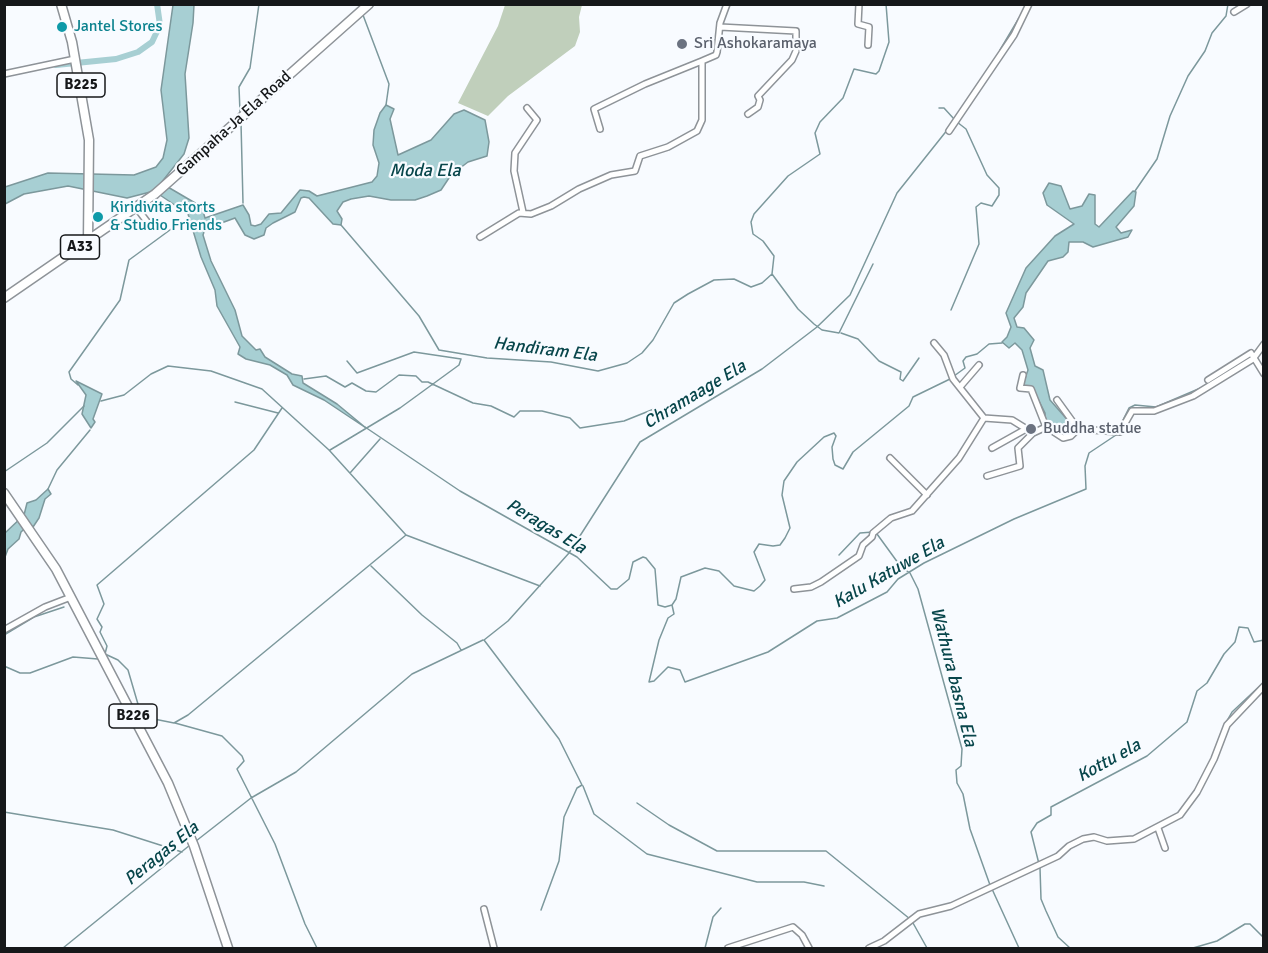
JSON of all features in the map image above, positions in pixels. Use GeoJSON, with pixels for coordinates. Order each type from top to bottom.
{"type":"FeatureCollection","features":[{"type":"Feature","properties":{"kind":"main road","name":"B225"},"geometry":{"type":"LineString","coordinates":[[61,4],[86,110],[88,242]]}},
{"type":"Feature","properties":{"kind":"main road","name":"Gampaha-Ja Ela Road"},"geometry":{"type":"LineString","coordinates":[[4,298],[155,194],[364,9]]}},
{"type":"Feature","properties":{"kind":"main road","name":"B226"},"geometry":{"type":"LineString","coordinates":[[4,493],[30,530],[71,597],[148,743],[192,842],[228,948]]}},
{"type":"Feature","properties":{"kind":"street"},"geometry":{"type":"LineString","coordinates":[[600,129],[594,109],[653,80],[716,55],[720,27],[727,4]]}},
{"type":"Feature","properties":{"kind":"street"},"geometry":{"type":"LineString","coordinates":[[859,4],[858,24],[869,27],[868,45]]}},
{"type":"Feature","properties":{"kind":"street"},"geometry":{"type":"LineString","coordinates":[[949,131],[1014,35],[1029,4]]}},
{"type":"Feature","properties":{"kind":"street"},"geometry":{"type":"LineString","coordinates":[[1234,12],[1247,4]]}},
{"type":"Feature","properties":{"kind":"street"},"geometry":{"type":"LineString","coordinates":[[720,27],[796,31],[796,51],[792,60],[758,96],[760,100],[758,107],[748,114]]}},
{"type":"Feature","properties":{"kind":"street"},"geometry":{"type":"LineString","coordinates":[[4,74],[75,59]]}},
{"type":"Feature","properties":{"kind":"street"},"geometry":{"type":"LineString","coordinates":[[480,237],[523,212],[531,214],[611,175],[635,171],[640,156],[679,142],[700,127],[702,62]]}},
{"type":"Feature","properties":{"kind":"street"},"geometry":{"type":"LineString","coordinates":[[523,212],[514,171],[515,153],[537,120],[527,108]]}},
{"type":"Feature","properties":{"kind":"street"},"geometry":{"type":"LineString","coordinates":[[136,207],[148,223]]}},
{"type":"Feature","properties":{"kind":"street"},"geometry":{"type":"LineString","coordinates":[[934,343],[944,356],[952,377],[984,418],[1012,420],[1033,433]]}},
{"type":"Feature","properties":{"kind":"street"},"geometry":{"type":"LineString","coordinates":[[1023,375],[1019,387],[1031,389],[1046,427],[1063,438],[1071,436],[1078,429],[1120,432],[1132,411],[1154,411],[1193,396],[1253,356],[1263,344]]}},
{"type":"Feature","properties":{"kind":"street"},"geometry":{"type":"LineString","coordinates":[[1208,380],[1251,353],[1263,374]]}},
{"type":"Feature","properties":{"kind":"street"},"geometry":{"type":"LineString","coordinates":[[960,387],[979,365]]}},
{"type":"Feature","properties":{"kind":"street"},"geometry":{"type":"LineString","coordinates":[[1057,400],[1078,429]]}},
{"type":"Feature","properties":{"kind":"street"},"geometry":{"type":"LineString","coordinates":[[794,589],[812,587],[859,556],[863,545],[874,532],[891,518],[912,511],[959,458],[984,418]]}},
{"type":"Feature","properties":{"kind":"street"},"geometry":{"type":"LineString","coordinates":[[987,476],[1020,465],[1018,448],[1033,433],[1046,427]]}},
{"type":"Feature","properties":{"kind":"street"},"geometry":{"type":"LineString","coordinates":[[992,448],[1026,429]]}},
{"type":"Feature","properties":{"kind":"street"},"geometry":{"type":"LineString","coordinates":[[890,458],[927,495]]}},
{"type":"Feature","properties":{"kind":"street"},"geometry":{"type":"LineString","coordinates":[[4,630],[45,607],[71,597]]}},
{"type":"Feature","properties":{"kind":"street"},"geometry":{"type":"LineString","coordinates":[[868,948],[884,941],[919,914],[951,906],[1043,864],[1083,839],[1094,837],[1107,841],[1134,839],[1180,815],[1189,805],[1214,759],[1227,725],[1263,686]]}},
{"type":"Feature","properties":{"kind":"street"},"geometry":{"type":"LineString","coordinates":[[1158,828],[1165,848]]}},
{"type":"Feature","properties":{"kind":"street"},"geometry":{"type":"LineString","coordinates":[[484,909],[494,948]]}},
{"type":"Feature","properties":{"kind":"street"},"geometry":{"type":"LineString","coordinates":[[728,948],[795,927],[809,948]]}},
{"type":"Feature","properties":{"kind":"green space"},"geometry":{"type":"Polygon","coordinates":[[[505,5],[582,5],[579,17],[580,32],[575,46],[508,96],[488,116],[458,103],[498,26],[505,5]]]}},
{"type":"Feature","properties":{"kind":"water","name":"Moda Ela"},"geometry":{"type":"Polygon","coordinates":[[[173,5],[194,5],[185,74],[189,138],[184,154],[161,183],[202,207],[205,218],[243,205],[249,215],[251,225],[255,226],[261,224],[269,214],[281,213],[300,190],[309,191],[317,196],[372,182],[377,176],[379,163],[373,145],[374,130],[380,113],[386,105],[394,109],[390,119],[398,155],[431,140],[454,114],[464,110],[485,120],[489,142],[487,156],[468,162],[451,175],[441,190],[427,196],[415,200],[391,200],[369,196],[351,199],[343,202],[337,211],[342,219],[341,225],[333,224],[309,198],[304,197],[301,198],[295,212],[273,223],[266,228],[264,235],[254,239],[245,235],[235,218],[205,229],[203,235],[211,261],[235,310],[242,336],[256,350],[260,349],[265,357],[292,374],[302,376],[303,383],[337,404],[366,428],[324,400],[293,385],[287,375],[270,365],[246,359],[238,354],[240,347],[217,306],[215,290],[201,257],[188,214],[154,191],[127,198],[68,186],[24,194],[5,204],[5,187],[48,173],[134,175],[156,167],[163,158],[167,140],[161,90],[173,5]]]}},
{"type":"Feature","properties":{"kind":"water"},"geometry":{"type":"Polygon","coordinates":[[[1049,183],[1061,186],[1070,209],[1082,206],[1089,194],[1095,195],[1095,224],[1099,227],[1133,191],[1136,192],[1134,206],[1116,227],[1121,233],[1132,230],[1128,237],[1093,247],[1083,242],[1069,242],[1068,252],[1063,257],[1048,261],[1026,293],[1023,307],[1014,318],[1017,327],[1024,328],[1034,340],[1030,348],[1035,366],[1043,370],[1050,400],[1072,425],[1066,434],[1045,422],[1045,413],[1034,391],[1022,387],[1028,370],[1022,350],[1015,343],[1009,348],[1002,342],[1011,327],[1006,313],[1026,268],[1055,236],[1074,224],[1047,205],[1043,193],[1049,183]]]}},
{"type":"Feature","properties":{"kind":"water"},"geometry":{"type":"Polygon","coordinates":[[[76,381],[102,394],[93,419],[95,422],[91,428],[82,414],[86,395],[76,381]]]}},
{"type":"Feature","properties":{"kind":"water"},"geometry":{"type":"Polygon","coordinates":[[[48,489],[51,494],[45,499],[39,518],[33,527],[30,524],[21,532],[19,539],[8,549],[5,557],[5,533],[24,515],[27,503],[36,500],[48,489]]]}},
{"type":"Feature","properties":{"kind":"waterway"},"geometry":{"type":"LineString","coordinates":[[56,65],[116,59],[138,52],[152,42],[160,25],[157,4]]}},
{"type":"Feature","properties":{"kind":"waterway"},"geometry":{"type":"LineString","coordinates":[[240,112],[239,87],[250,68],[259,4]]}},
{"type":"Feature","properties":{"kind":"waterway","name":"Handiram Ela"},"geometry":{"type":"LineString","coordinates":[[341,225],[419,316],[439,350],[487,358],[551,362],[598,371],[627,363],[642,353],[653,340],[674,303],[688,294],[714,280],[734,279],[751,287],[762,283],[772,274],[774,256],[763,241],[753,234],[751,222],[754,214],[788,176],[820,154],[815,133],[820,122],[843,98],[854,69],[876,74],[879,71],[889,42],[886,4]]}},
{"type":"Feature","properties":{"kind":"waterway"},"geometry":{"type":"LineString","coordinates":[[1135,191],[1157,159],[1170,116],[1188,76],[1205,51],[1212,33],[1226,16],[1228,4]]}},
{"type":"Feature","properties":{"kind":"waterway"},"geometry":{"type":"LineString","coordinates":[[363,15],[389,84],[386,105]]}},
{"type":"Feature","properties":{"kind":"waterway","name":"Chramaage Ela"},"geometry":{"type":"LineString","coordinates":[[1000,50],[1019,18]]}},
{"type":"Feature","properties":{"kind":"waterway"},"geometry":{"type":"LineString","coordinates":[[939,108],[944,108],[954,119]]}},
{"type":"Feature","properties":{"kind":"waterway"},"geometry":{"type":"LineString","coordinates":[[951,310],[979,244],[976,207],[981,203],[992,206],[999,195],[999,188],[987,175],[966,129],[957,122]]}},
{"type":"Feature","properties":{"kind":"waterway"},"geometry":{"type":"LineString","coordinates":[[241,123],[243,203]]}},
{"type":"Feature","properties":{"kind":"waterway","name":"Chramaage Ela"},"geometry":{"type":"LineString","coordinates":[[541,910],[559,861],[564,817],[577,788],[582,785],[559,739],[484,640],[508,621],[569,553],[640,442],[762,369],[817,327],[850,295],[897,193],[948,129]]}},
{"type":"Feature","properties":{"kind":"waterway"},"geometry":{"type":"LineString","coordinates":[[78,385],[71,379],[69,372],[120,300],[129,260],[174,227],[181,224],[192,226]]}},
{"type":"Feature","properties":{"kind":"waterway"},"geometry":{"type":"LineString","coordinates":[[772,274],[798,309],[814,324],[822,330],[839,333],[873,264]]}},
{"type":"Feature","properties":{"kind":"waterway"},"geometry":{"type":"LineString","coordinates":[[841,333],[858,339],[879,361],[901,372],[900,379],[903,381],[919,358]]}},
{"type":"Feature","properties":{"kind":"waterway","name":"Peragas Ela"},"geometry":{"type":"LineString","coordinates":[[954,376],[965,368],[963,361],[966,357],[977,354],[989,344],[1002,343]]}},
{"type":"Feature","properties":{"kind":"waterway"},"geometry":{"type":"LineString","coordinates":[[330,450],[400,408],[459,365],[461,359],[414,352],[357,373],[347,361]]}},
{"type":"Feature","properties":{"kind":"waterway","name":"Kalu Katuwe Ela"},"geometry":{"type":"LineString","coordinates":[[1232,369],[1250,357]]}},
{"type":"Feature","properties":{"kind":"waterway"},"geometry":{"type":"LineString","coordinates":[[101,401],[124,395],[151,374],[168,366],[211,371],[262,389],[329,450],[406,535],[540,586]]}},
{"type":"Feature","properties":{"kind":"waterway","name":"Peragas Ela"},"geometry":{"type":"LineString","coordinates":[[304,379],[326,376],[345,387],[352,383],[366,391],[376,392],[399,375],[416,376],[422,382],[428,382],[473,403],[491,406],[514,417],[520,411],[542,411],[570,418],[580,428],[624,421],[654,409]]}},
{"type":"Feature","properties":{"kind":"waterway","name":"Peragas Ela"},"geometry":{"type":"LineString","coordinates":[[365,427],[460,491],[577,557],[611,589],[617,589],[629,579],[633,562],[643,557],[646,558],[655,569],[658,605],[665,607],[672,605],[676,599],[681,577],[705,568],[719,571],[734,586],[754,591],[765,580],[754,552],[759,544],[780,545],[790,528],[782,495],[784,481],[797,462],[824,437],[834,433],[836,436],[832,447],[833,459],[835,465],[843,469],[853,452],[909,406],[913,397],[950,379]]}},
{"type":"Feature","properties":{"kind":"waterway","name":"Kalu Katuwe Ela"},"geometry":{"type":"LineString","coordinates":[[1119,428],[1129,408],[1135,405],[1156,407],[1203,387]]}},
{"type":"Feature","properties":{"kind":"waterway"},"geometry":{"type":"LineString","coordinates":[[235,402],[278,413]]}},
{"type":"Feature","properties":{"kind":"waterway"},"geometry":{"type":"LineString","coordinates":[[4,472],[47,443],[84,406]]}},
{"type":"Feature","properties":{"kind":"waterway"},"geometry":{"type":"LineString","coordinates":[[282,408],[254,450],[97,585],[104,604],[97,619],[102,627],[100,632],[107,646],[105,654],[118,660],[128,670],[140,711],[149,718],[174,723],[188,715],[406,535]]}},
{"type":"Feature","properties":{"kind":"waterway"},"geometry":{"type":"LineString","coordinates":[[48,489],[57,470],[90,430]]}},
{"type":"Feature","properties":{"kind":"waterway","name":"Kalu Katuwe Ela"},"geometry":{"type":"LineString","coordinates":[[672,605],[674,614],[668,618],[659,640],[649,682],[654,681],[668,667],[680,670],[685,682],[768,652],[817,621],[837,618],[887,592],[898,579],[924,563],[1014,519],[1086,489],[1085,466],[1089,453],[1116,435]]}},
{"type":"Feature","properties":{"kind":"waterway"},"geometry":{"type":"LineString","coordinates":[[350,473],[380,439]]}},
{"type":"Feature","properties":{"kind":"waterway","name":"Wathura basna Ela"},"geometry":{"type":"LineString","coordinates":[[839,555],[860,533],[873,532]]}},
{"type":"Feature","properties":{"kind":"waterway","name":"Wathura basna Ela"},"geometry":{"type":"LineString","coordinates":[[877,534],[901,567],[910,573],[918,589],[962,749],[961,766],[956,770],[957,783],[963,794],[970,829],[990,885]]}},
{"type":"Feature","properties":{"kind":"waterway"},"geometry":{"type":"LineString","coordinates":[[371,566],[422,615],[457,643],[461,650]]}},
{"type":"Feature","properties":{"kind":"waterway"},"geometry":{"type":"LineString","coordinates":[[4,635],[34,617],[64,607]]}},
{"type":"Feature","properties":{"kind":"waterway","name":"Kottu ela"},"geometry":{"type":"LineString","coordinates":[[1039,864],[1031,832],[1037,823],[1051,815],[1051,807],[1147,756],[1187,722],[1197,691],[1207,683],[1224,654],[1235,642],[1239,627],[1248,628],[1254,642],[1264,640]]}},
{"type":"Feature","properties":{"kind":"waterway","name":"Peragas Ela"},"geometry":{"type":"LineString","coordinates":[[196,841],[251,798],[296,772],[412,674],[483,640]]}},
{"type":"Feature","properties":{"kind":"waterway"},"geometry":{"type":"LineString","coordinates":[[4,666],[20,673],[30,673],[73,657],[98,659]]}},
{"type":"Feature","properties":{"kind":"waterway"},"geometry":{"type":"LineString","coordinates":[[1224,726],[1232,712],[1264,682]]}},
{"type":"Feature","properties":{"kind":"waterway"},"geometry":{"type":"LineString","coordinates":[[175,723],[222,736],[242,756],[244,761],[237,769],[275,844],[305,924],[317,948]]}},
{"type":"Feature","properties":{"kind":"waterway"},"geometry":{"type":"LineString","coordinates":[[583,786],[594,814],[647,854],[757,882],[804,882],[824,886]]}},
{"type":"Feature","properties":{"kind":"waterway"},"geometry":{"type":"LineString","coordinates":[[637,803],[669,825],[717,851],[826,851],[910,919]]}},
{"type":"Feature","properties":{"kind":"waterway"},"geometry":{"type":"LineString","coordinates":[[4,812],[113,830],[182,852]]}},
{"type":"Feature","properties":{"kind":"waterway","name":"Peragas Ela"},"geometry":{"type":"LineString","coordinates":[[63,948],[190,845]]}},
{"type":"Feature","properties":{"kind":"waterway","name":"Kottu ela"},"geometry":{"type":"LineString","coordinates":[[1040,868],[1041,899],[1058,937],[1070,948]]}},
{"type":"Feature","properties":{"kind":"waterway","name":"Wathura basna Ela"},"geometry":{"type":"LineString","coordinates":[[992,889],[1019,948]]}},
{"type":"Feature","properties":{"kind":"waterway"},"geometry":{"type":"LineString","coordinates":[[705,948],[713,917],[721,908]]}},
{"type":"Feature","properties":{"kind":"waterway"},"geometry":{"type":"LineString","coordinates":[[913,923],[927,948]]}},
{"type":"Feature","properties":{"kind":"waterway","name":"Kottu ela"},"geometry":{"type":"LineString","coordinates":[[1193,948],[1217,941],[1245,924],[1250,924],[1264,938]]}},
{"type":"Feature","properties":{"kind":"place","name":"Jantel Stores"},"geometry":{"type":"Point","coordinates":[62,27]}},
{"type":"Feature","properties":{"kind":"place","name":"Sri Ashokaramaya"},"geometry":{"type":"Point","coordinates":[682,44]}},
{"type":"Feature","properties":{"kind":"place","name":"Kiridivita storts & Studio Friends"},"geometry":{"type":"Point","coordinates":[98,217]}},
{"type":"Feature","properties":{"kind":"place","name":"Buddha statue"},"geometry":{"type":"Point","coordinates":[1031,429]}}]}
